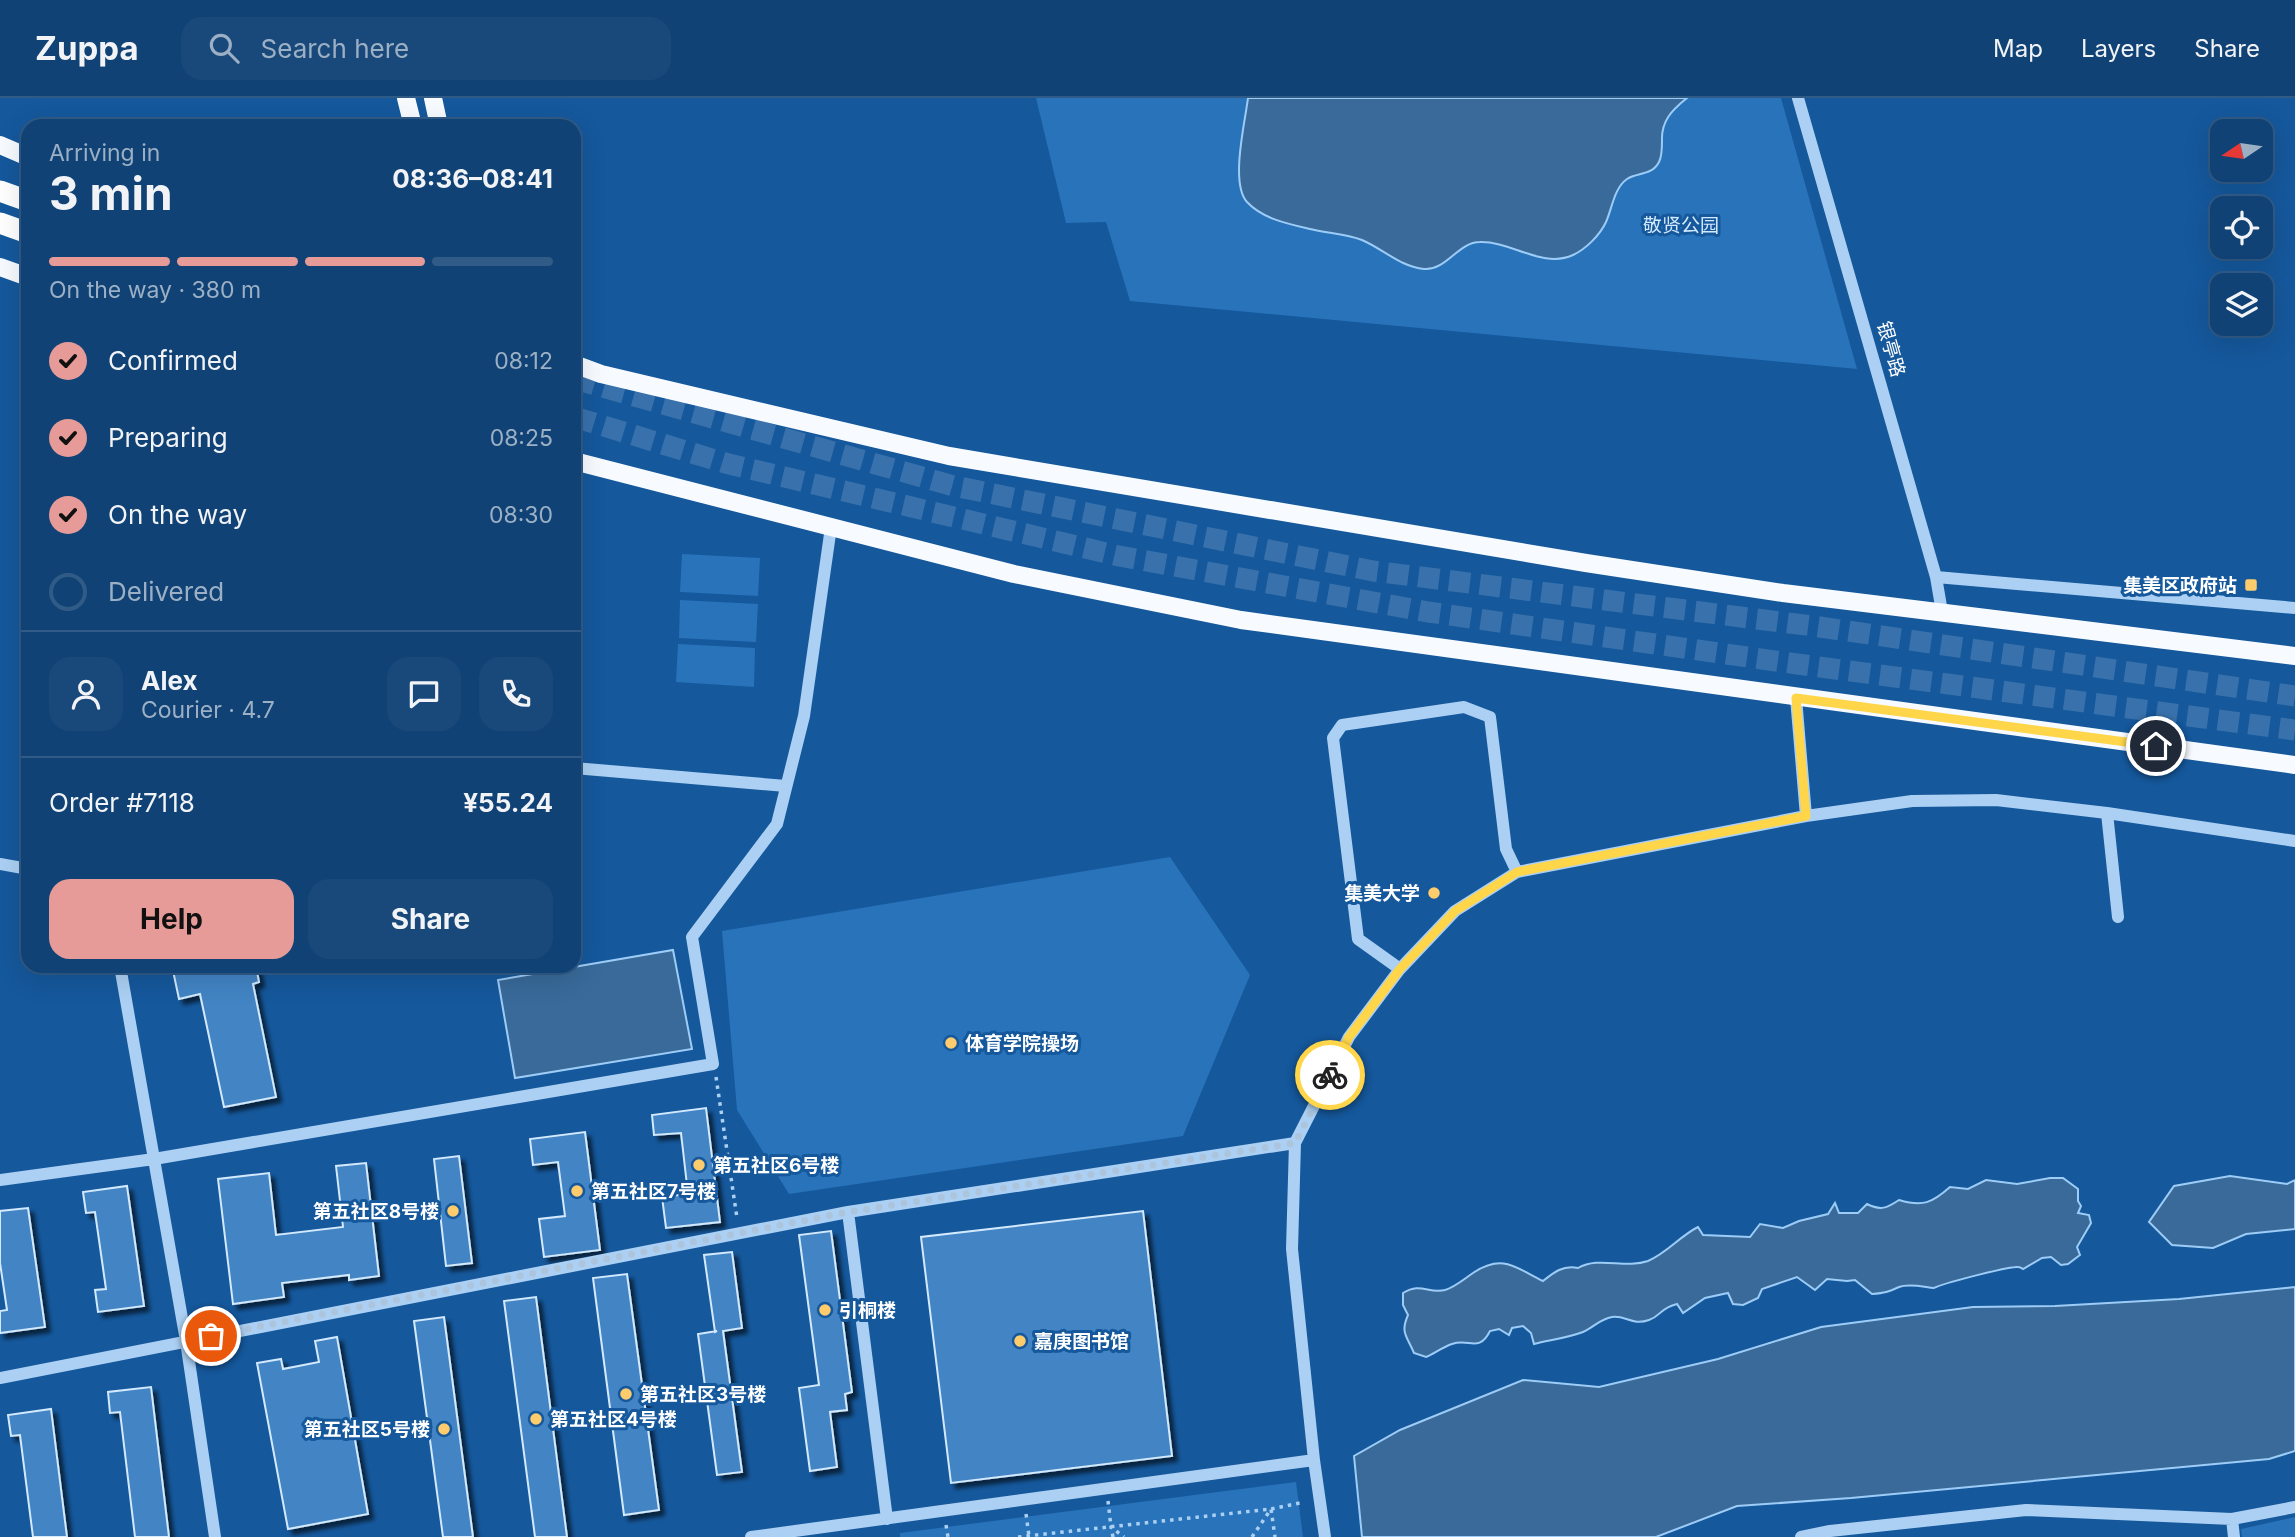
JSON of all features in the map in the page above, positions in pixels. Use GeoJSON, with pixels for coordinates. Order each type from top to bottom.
{"type":"FeatureCollection","features":[{"type":"Feature","properties":{"kind":"highway"},"geometry":{"type":"LineString","coordinates":[[0,191],[21,198]]}},
{"type":"Feature","properties":{"kind":"highway"},"geometry":{"type":"LineString","coordinates":[[0,223],[21,230]]}},
{"type":"Feature","properties":{"kind":"main road"},"geometry":{"type":"LineString","coordinates":[[406,98],[411,119]]}},
{"type":"Feature","properties":{"kind":"main road"},"geometry":{"type":"LineString","coordinates":[[433,98],[438,119]]}},
{"type":"Feature","properties":{"kind":"main road"},"geometry":{"type":"LineString","coordinates":[[0,145],[21,154]]}},
{"type":"Feature","properties":{"kind":"main road"},"geometry":{"type":"LineString","coordinates":[[0,267],[21,274]]}},
{"type":"Feature","properties":{"kind":"main road"},"geometry":{"type":"LineString","coordinates":[[581,367],[601,374],[949,456],[1586,563],[1783,593],[2295,656]]}},
{"type":"Feature","properties":{"kind":"main road"},"geometry":{"type":"LineString","coordinates":[[581,463],[1014,574],[1241,620],[2295,765]]}},
{"type":"Feature","properties":{"kind":"street","name":"银亭路"},"geometry":{"type":"LineString","coordinates":[[1798,98],[1937,578],[1942,612]]}},
{"type":"Feature","properties":{"kind":"street"},"geometry":{"type":"LineString","coordinates":[[0,1180],[154,1159],[713,1064],[692,937],[777,824],[804,716],[831,527]]}},
{"type":"Feature","properties":{"kind":"street"},"geometry":{"type":"LineString","coordinates":[[1937,578],[2295,608]]}},
{"type":"Feature","properties":{"kind":"street"},"geometry":{"type":"LineString","coordinates":[[1796,698],[1806,816]]}},
{"type":"Feature","properties":{"kind":"street"},"geometry":{"type":"LineString","coordinates":[[1400,969],[1358,939],[1333,738],[1342,725],[1464,707],[1490,716],[1506,849],[1517,872]]}},
{"type":"Feature","properties":{"kind":"street"},"geometry":{"type":"LineString","coordinates":[[581,769],[786,786]]}},
{"type":"Feature","properties":{"kind":"street"},"geometry":{"type":"LineString","coordinates":[[1325,1537],[1314,1460],[1292,1249],[1295,1143],[1349,1037],[1400,969],[1455,911],[1517,872],[1806,816],[1912,801],[1996,800],[2108,813],[2295,841]]}},
{"type":"Feature","properties":{"kind":"street"},"geometry":{"type":"LineString","coordinates":[[2108,813],[2118,916]]}},
{"type":"Feature","properties":{"kind":"street"},"geometry":{"type":"LineString","coordinates":[[0,864],[21,868]]}},
{"type":"Feature","properties":{"kind":"street"},"geometry":{"type":"LineString","coordinates":[[121,973],[186,1341],[215,1537]]}},
{"type":"Feature","properties":{"kind":"street"},"geometry":{"type":"LineString","coordinates":[[0,1378],[848,1212],[1295,1143]]}},
{"type":"Feature","properties":{"kind":"street"},"geometry":{"type":"LineString","coordinates":[[848,1212],[887,1519]]}},
{"type":"Feature","properties":{"kind":"street"},"geometry":{"type":"LineString","coordinates":[[751,1537],[1314,1460]]}},
{"type":"Feature","properties":{"kind":"street"},"geometry":{"type":"LineString","coordinates":[[1801,1537],[1830,1531],[2026,1510],[2232,1519],[2295,1507]]}},
{"type":"Feature","properties":{"kind":"street"},"geometry":{"type":"LineString","coordinates":[[2232,1519],[2234,1537]]}},
{"type":"Feature","properties":{"kind":"path"},"geometry":{"type":"LineString","coordinates":[[718,1086],[740,1234]]}},
{"type":"Feature","properties":{"kind":"path"},"geometry":{"type":"LineString","coordinates":[[1106,1489],[1113,1537]]}},
{"type":"Feature","properties":{"kind":"path"},"geometry":{"type":"LineString","coordinates":[[1018,1537],[1271,1509],[1320,1498]]}},
{"type":"Feature","properties":{"kind":"path"},"geometry":{"type":"LineString","coordinates":[[1024,1500],[1029,1536]]}},
{"type":"Feature","properties":{"kind":"path"},"geometry":{"type":"LineString","coordinates":[[1252,1537],[1271,1509]]}},
{"type":"Feature","properties":{"kind":"path"},"geometry":{"type":"LineString","coordinates":[[1271,1509],[1275,1537]]}},
{"type":"Feature","properties":{"kind":"path"},"geometry":{"type":"LineString","coordinates":[[1111,1527],[1124,1537]]}},
{"type":"Feature","properties":{"kind":"green space","name":"敬贤公园"},"geometry":{"type":"Polygon","coordinates":[[[1036,98],[1781,98],[1857,369],[1130,301],[1106,222],[1066,223],[1036,98]]]}},
{"type":"Feature","properties":{"kind":"green space"},"geometry":{"type":"Polygon","coordinates":[[[682,554],[760,558],[758,596],[680,592],[682,554]]]}},
{"type":"Feature","properties":{"kind":"green space"},"geometry":{"type":"Polygon","coordinates":[[[680,600],[758,604],[756,642],[679,638],[680,600]]]}},
{"type":"Feature","properties":{"kind":"green space"},"geometry":{"type":"Polygon","coordinates":[[[678,644],[755,648],[754,687],[676,682],[678,644]]]}},
{"type":"Feature","properties":{"kind":"green space"},"geometry":{"type":"Polygon","coordinates":[[[1170,857],[1250,975],[1183,1136],[789,1194],[737,1110],[722,931],[1170,857]]]}},
{"type":"Feature","properties":{"kind":"green space"},"geometry":{"type":"Polygon","coordinates":[[[1296,1482],[1303,1537],[900,1537],[900,1533],[1296,1482]]]}},
{"type":"Feature","properties":{"kind":"green space"},"geometry":{"type":"Polygon","coordinates":[[[2295,1517],[2295,1537],[2242,1537],[2241,1529],[2295,1517]]]}},
{"type":"Feature","properties":{"kind":"shaded area"},"geometry":{"type":"Polygon","coordinates":[[[1248,98],[1687,98],[1672,112],[1663,128],[1659,162],[1652,170],[1631,177],[1623,183],[1616,193],[1603,227],[1592,241],[1578,252],[1550,259],[1480,242],[1465,246],[1439,266],[1424,269],[1400,261],[1362,240],[1276,220],[1253,208],[1242,193],[1239,167],[1248,98]]]}},
{"type":"Feature","properties":{"kind":"shaded area"},"geometry":{"type":"Polygon","coordinates":[[[673,950],[692,1049],[515,1078],[498,980],[539,973],[581,973],[581,966],[673,950]]]}},
{"type":"Feature","properties":{"kind":"shaded area"},"geometry":{"type":"Polygon","coordinates":[[[2230,1176],[2287,1184],[2295,1180],[2295,1229],[2246,1234],[2213,1248],[2172,1245],[2149,1222],[2174,1186],[2230,1176]]]}},
{"type":"Feature","properties":{"kind":"shaded area"},"geometry":{"type":"Polygon","coordinates":[[[2063,1178],[2078,1189],[2081,1206],[2078,1213],[2089,1215],[2091,1223],[2077,1247],[2080,1255],[2068,1264],[2061,1265],[2051,1257],[2042,1258],[2023,1269],[2002,1269],[1934,1288],[1907,1285],[1872,1294],[1855,1280],[1827,1279],[1815,1290],[1797,1277],[1762,1289],[1758,1298],[1743,1305],[1733,1304],[1728,1293],[1705,1298],[1683,1313],[1677,1304],[1643,1322],[1612,1317],[1583,1332],[1534,1344],[1531,1333],[1523,1326],[1512,1328],[1509,1335],[1499,1329],[1490,1331],[1486,1338],[1478,1343],[1452,1344],[1426,1357],[1414,1353],[1405,1334],[1408,1315],[1403,1305],[1403,1293],[1415,1288],[1445,1290],[1493,1264],[1517,1267],[1543,1281],[1563,1268],[1578,1268],[1595,1263],[1630,1264],[1648,1261],[1698,1227],[1703,1235],[1750,1237],[1760,1224],[1783,1228],[1828,1214],[1835,1203],[1839,1213],[1858,1213],[1867,1204],[1880,1208],[1899,1200],[1927,1202],[1950,1187],[1968,1189],[1986,1180],[2017,1184],[2063,1178]]]}},
{"type":"Feature","properties":{"kind":"shaded area"},"geometry":{"type":"Polygon","coordinates":[[[2295,1287],[2295,1451],[2269,1459],[1737,1506],[1656,1537],[1362,1537],[1354,1456],[1400,1430],[1523,1380],[1599,1387],[1718,1359],[1821,1327],[1973,1307],[2055,1306],[2179,1299],[2295,1287]]]}},
{"type":"Feature","properties":{"kind":"building"},"geometry":{"type":"Polygon","coordinates":[[[173,973],[257,973],[259,982],[253,984],[276,1097],[224,1107],[200,994],[179,999],[173,973]]]}},
{"type":"Feature","properties":{"kind":"building","name":"第五社区6号楼"},"geometry":{"type":"Polygon","coordinates":[[[706,1108],[720,1222],[666,1228],[662,1197],[688,1194],[681,1133],[654,1135],[652,1115],[706,1108]]]}},
{"type":"Feature","properties":{"kind":"building","name":"第五社区7号楼"},"geometry":{"type":"Polygon","coordinates":[[[585,1132],[600,1250],[544,1257],[539,1219],[565,1216],[558,1162],[533,1165],[530,1139],[585,1132]]]}},
{"type":"Feature","properties":{"kind":"building","name":"第五社区8号楼"},"geometry":{"type":"Polygon","coordinates":[[[459,1156],[472,1263],[446,1266],[434,1159],[459,1156]]]}},
{"type":"Feature","properties":{"kind":"building"},"geometry":{"type":"Polygon","coordinates":[[[366,1163],[379,1276],[349,1280],[349,1275],[282,1283],[284,1297],[233,1304],[218,1179],[269,1173],[276,1235],[343,1227],[336,1166],[366,1163]]]}},
{"type":"Feature","properties":{"kind":"building"},"geometry":{"type":"Polygon","coordinates":[[[127,1186],[144,1306],[98,1312],[95,1290],[106,1289],[95,1212],[86,1213],[83,1192],[127,1186]]]}},
{"type":"Feature","properties":{"kind":"building"},"geometry":{"type":"Polygon","coordinates":[[[28,1208],[45,1327],[0,1333],[0,1311],[7,1310],[0,1263],[0,1211],[28,1208]]]}},
{"type":"Feature","properties":{"kind":"building"},"geometry":{"type":"Polygon","coordinates":[[[1143,1211],[1172,1456],[951,1483],[921,1237],[1143,1211]]]}},
{"type":"Feature","properties":{"kind":"building","name":"引桐楼"},"geometry":{"type":"Polygon","coordinates":[[[831,1231],[852,1392],[845,1394],[847,1410],[830,1412],[837,1467],[810,1471],[799,1388],[819,1385],[799,1235],[831,1231]]]}},
{"type":"Feature","properties":{"kind":"building"},"geometry":{"type":"Polygon","coordinates":[[[732,1252],[742,1328],[723,1331],[742,1472],[717,1475],[698,1334],[715,1331],[704,1255],[732,1252]]]}},
{"type":"Feature","properties":{"kind":"building","name":"第五社区3号楼"},"geometry":{"type":"Polygon","coordinates":[[[627,1274],[659,1510],[624,1515],[593,1278],[627,1274]]]}},
{"type":"Feature","properties":{"kind":"building","name":"第五社区4号楼"},"geometry":{"type":"Polygon","coordinates":[[[536,1297],[567,1537],[535,1537],[504,1301],[536,1297]]]}},
{"type":"Feature","properties":{"kind":"building","name":"第五社区5号楼"},"geometry":{"type":"Polygon","coordinates":[[[444,1317],[473,1537],[443,1537],[414,1321],[444,1317]]]}},
{"type":"Feature","properties":{"kind":"building"},"geometry":{"type":"Polygon","coordinates":[[[337,1337],[368,1514],[288,1529],[257,1363],[281,1359],[283,1369],[319,1362],[315,1341],[337,1337]]]}},
{"type":"Feature","properties":{"kind":"building"},"geometry":{"type":"Polygon","coordinates":[[[151,1387],[169,1537],[135,1537],[120,1412],[110,1413],[108,1392],[151,1387]]]}},
{"type":"Feature","properties":{"kind":"building"},"geometry":{"type":"Polygon","coordinates":[[[51,1409],[67,1537],[33,1537],[20,1435],[11,1436],[8,1415],[51,1409]]]}},
{"type":"Feature","properties":{"kind":"tunnel"},"geometry":{"type":"LineString","coordinates":[[581,381],[954,486],[1373,571],[1813,626],[2295,696]]}},
{"type":"Feature","properties":{"kind":"tunnel"},"geometry":{"type":"LineString","coordinates":[[581,419],[725,463],[1119,556],[1428,612],[2295,730]]}},
{"type":"Feature","properties":{"kind":"way so far"},"geometry":{"type":"LineString","coordinates":[[211,1336],[848,1212],[1295,1143],[1330,1075]]}},
{"type":"Feature","properties":{"kind":"place","name":"集美区政府站"},"geometry":{"type":"Point","coordinates":[2251,585]}},
{"type":"Feature","properties":{"kind":"place","name":"集美大学"},"geometry":{"type":"Point","coordinates":[1434,893]}},
{"type":"Feature","properties":{"kind":"place","name":"体育学院操场"},"geometry":{"type":"Point","coordinates":[951,1043]}},
{"type":"Feature","properties":{"kind":"place","name":"第五社区6号楼"},"geometry":{"type":"Point","coordinates":[699,1165]}},
{"type":"Feature","properties":{"kind":"place","name":"第五社区7号楼"},"geometry":{"type":"Point","coordinates":[577,1191]}},
{"type":"Feature","properties":{"kind":"place","name":"第五社区8号楼"},"geometry":{"type":"Point","coordinates":[453,1211]}},
{"type":"Feature","properties":{"kind":"place","name":"引桐楼"},"geometry":{"type":"Point","coordinates":[825,1310]}},
{"type":"Feature","properties":{"kind":"place","name":"嘉庚图书馆"},"geometry":{"type":"Point","coordinates":[1020,1341]}},
{"type":"Feature","properties":{"kind":"place","name":"第五社区3号楼"},"geometry":{"type":"Point","coordinates":[626,1394]}},
{"type":"Feature","properties":{"kind":"place","name":"第五社区4号楼"},"geometry":{"type":"Point","coordinates":[536,1419]}},
{"type":"Feature","properties":{"kind":"place","name":"第五社区5号楼"},"geometry":{"type":"Point","coordinates":[444,1429]}},
{"type":"Feature","properties":{"kind":"route"},"geometry":{"type":"LineString","coordinates":[[1330,1075],[1349,1037],[1400,969],[1455,911],[1517,872],[1806,816],[1796,698],[2156,746]]}}]}
